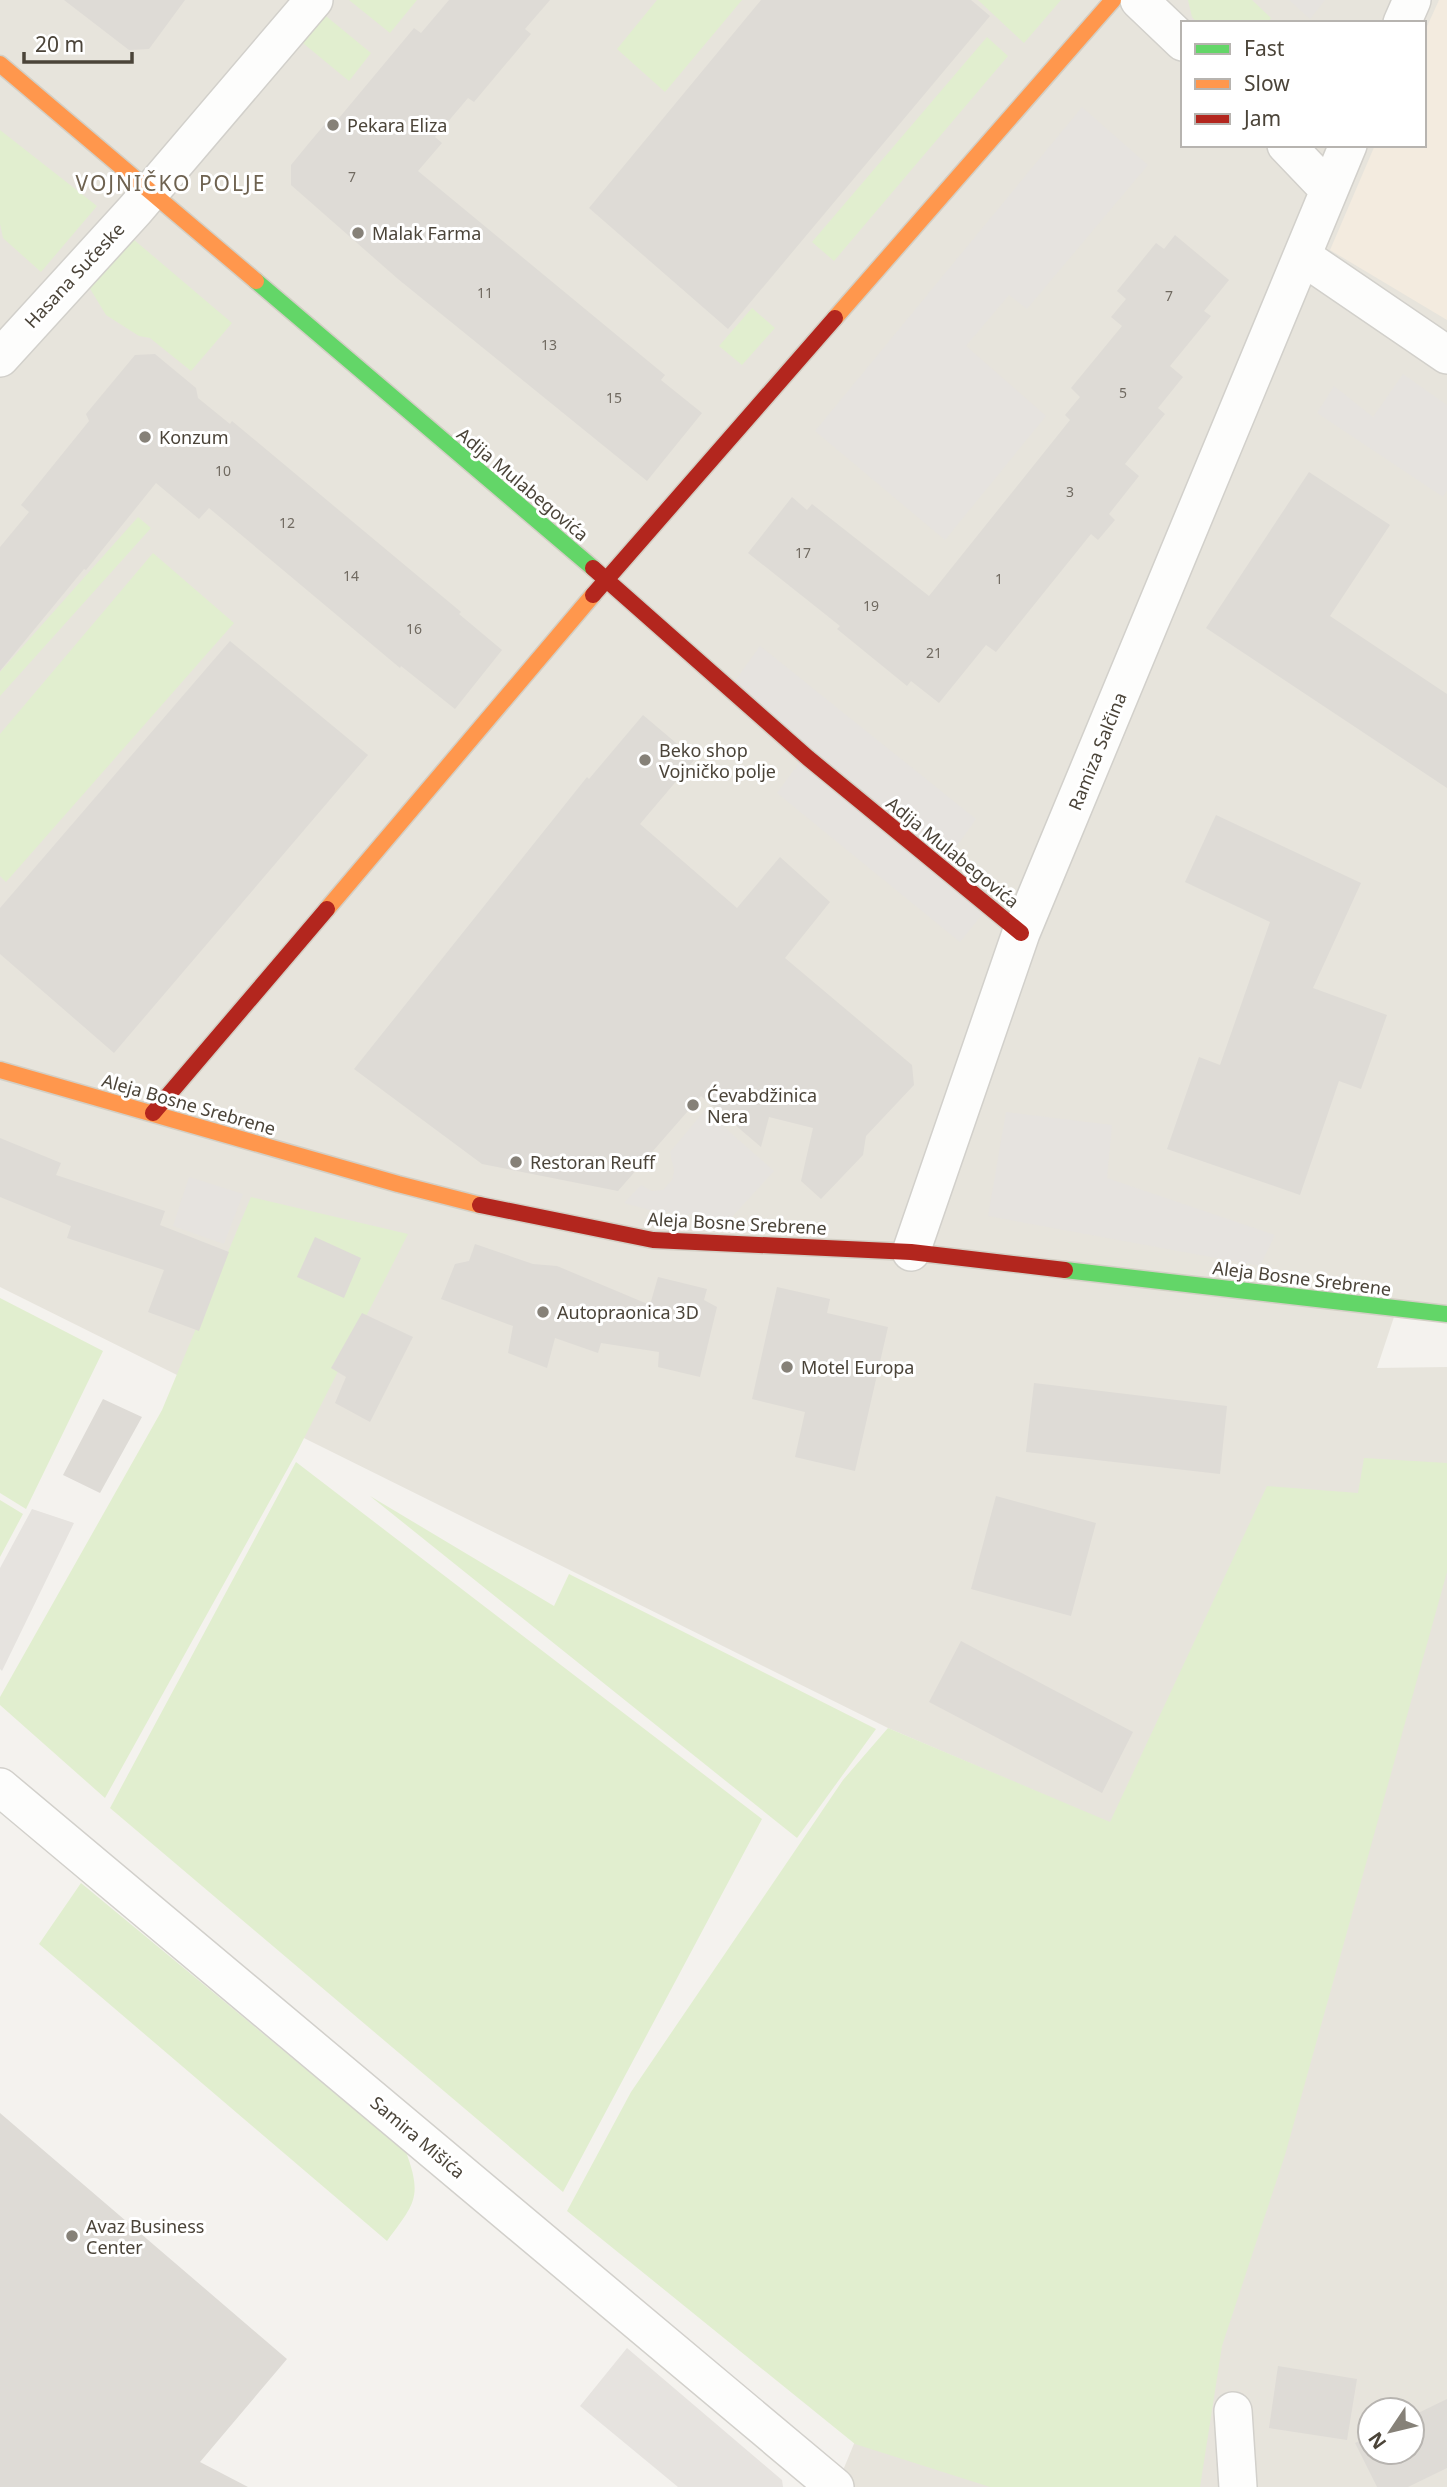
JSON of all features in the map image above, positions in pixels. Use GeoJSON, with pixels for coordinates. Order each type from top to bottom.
{"type":"FeatureCollection","features":[{"type":"Feature","properties":{"kind":"street","name":"Hasana Sučeske"},"geometry":{"type":"LineString","coordinates":[[0,358],[149,192],[314,0]]}},
{"type":"Feature","properties":{"kind":"street"},"geometry":{"type":"LineString","coordinates":[[153,1113],[606,580],[1113,0]]}},
{"type":"Feature","properties":{"kind":"street"},"geometry":{"type":"LineString","coordinates":[[1139,0],[1181,40]]}},
{"type":"Feature","properties":{"kind":"street"},"geometry":{"type":"LineString","coordinates":[[1403,21],[1412,0]]}},
{"type":"Feature","properties":{"kind":"street","name":"Adija Mulabegovića"},"geometry":{"type":"LineString","coordinates":[[0,64],[606,580],[808,758],[1021,933]]}},
{"type":"Feature","properties":{"kind":"street"},"geometry":{"type":"LineString","coordinates":[[1288,147],[1328,188]]}},
{"type":"Feature","properties":{"kind":"street","name":"Ramiza Salčina"},"geometry":{"type":"LineString","coordinates":[[911,1252],[1021,933],[1347,147]]}},
{"type":"Feature","properties":{"kind":"street"},"geometry":{"type":"LineString","coordinates":[[1302,256],[1447,355]]}},
{"type":"Feature","properties":{"kind":"street","name":"Aleja Bosne Srebrene"},"geometry":{"type":"LineString","coordinates":[[0,1070],[398,1184],[477,1204],[653,1240],[911,1252],[1447,1314]]}},
{"type":"Feature","properties":{"kind":"street","name":"Samira Mišića"},"geometry":{"type":"LineString","coordinates":[[0,1787],[835,2487]]}},
{"type":"Feature","properties":{"kind":"street"},"geometry":{"type":"LineString","coordinates":[[1233,2411],[1238,2487]]}},
{"type":"Feature","properties":{"kind":"shaded area"},"geometry":{"type":"Polygon","coordinates":[[[0,0],[1447,0],[1447,1314],[1397,1308],[1377,1368],[1447,1367],[1447,2487],[838,2487],[1110,1823],[888,1728],[0,1287],[0,0]]]}},
{"type":"Feature","properties":{"kind":"shaded area"},"geometry":{"type":"Polygon","coordinates":[[[1289,0],[1325,0],[1310,19],[1289,0]]]}},
{"type":"Feature","properties":{"kind":"shaded area"},"geometry":{"type":"Polygon","coordinates":[[[1439,0],[1447,0],[1447,320],[1330,250],[1374,147],[1426,147],[1426,29],[1439,0]]]}},
{"type":"Feature","properties":{"kind":"shaded area"},"geometry":{"type":"Polygon","coordinates":[[[1082,107],[1148,165],[1027,309],[1009,295],[966,346],[1046,416],[945,540],[815,431],[1082,107]]]}},
{"type":"Feature","properties":{"kind":"shaded area"},"geometry":{"type":"Polygon","coordinates":[[[1403,374],[1447,405],[1447,490],[1443,497],[1317,413],[1334,386],[1373,417],[1403,374]]]}},
{"type":"Feature","properties":{"kind":"shaded area"},"geometry":{"type":"Polygon","coordinates":[[[760,646],[976,819],[945,863],[992,902],[960,942],[777,793],[809,749],[732,685],[760,646]]]}},
{"type":"Feature","properties":{"kind":"shaded area"},"geometry":{"type":"Polygon","coordinates":[[[705,1110],[774,1171],[730,1219],[654,1211],[624,1203],[641,1185],[652,1191],[663,1190],[672,1180],[674,1171],[670,1152],[705,1110]]]}},
{"type":"Feature","properties":{"kind":"shaded area"},"geometry":{"type":"Polygon","coordinates":[[[1006,1112],[1112,1125],[1107,1178],[1275,1235],[1260,1266],[988,1216],[1006,1112]]]}},
{"type":"Feature","properties":{"kind":"shaded area"},"geometry":{"type":"Polygon","coordinates":[[[189,1177],[243,1194],[224,1244],[173,1226],[189,1177]]]}},
{"type":"Feature","properties":{"kind":"shaded area"},"geometry":{"type":"Polygon","coordinates":[[[32,1509],[74,1523],[2,1671],[0,1568],[32,1509]]]}},
{"type":"Feature","properties":{"kind":"shaded area"},"geometry":{"type":"Polygon","coordinates":[[[627,2348],[782,2480],[783,2487],[678,2487],[580,2406],[627,2348]]]}},
{"type":"Feature","properties":{"kind":"green space"},"geometry":{"type":"Polygon","coordinates":[[[349,0],[417,0],[390,33],[349,0]]]}},
{"type":"Feature","properties":{"kind":"green space"},"geometry":{"type":"Polygon","coordinates":[[[657,0],[742,0],[665,92],[617,49],[657,0]]]}},
{"type":"Feature","properties":{"kind":"green space"},"geometry":{"type":"Polygon","coordinates":[[[978,0],[1061,0],[1024,43],[978,0]]]}},
{"type":"Feature","properties":{"kind":"green space"},"geometry":{"type":"Polygon","coordinates":[[[1188,0],[1252,0],[1271,18],[1269,21],[1195,21],[1188,0]]]}},
{"type":"Feature","properties":{"kind":"green space"},"geometry":{"type":"Polygon","coordinates":[[[321,12],[371,53],[349,81],[298,39],[321,12]]]}},
{"type":"Feature","properties":{"kind":"green space"},"geometry":{"type":"Polygon","coordinates":[[[987,37],[1008,56],[834,261],[812,242],[987,37]]]}},
{"type":"Feature","properties":{"kind":"green space"},"geometry":{"type":"Polygon","coordinates":[[[0,130],[97,206],[41,272],[3,238],[0,224],[0,130]]]}},
{"type":"Feature","properties":{"kind":"green space"},"geometry":{"type":"Polygon","coordinates":[[[126,233],[232,323],[191,371],[150,338],[139,336],[106,315],[86,282],[126,233]]]}},
{"type":"Feature","properties":{"kind":"green space"},"geometry":{"type":"Polygon","coordinates":[[[752,308],[775,328],[742,365],[719,346],[752,308]]]}},
{"type":"Feature","properties":{"kind":"green space"},"geometry":{"type":"Polygon","coordinates":[[[138,517],[151,528],[0,696],[0,672],[138,517]]]}},
{"type":"Feature","properties":{"kind":"green space"},"geometry":{"type":"Polygon","coordinates":[[[153,553],[234,623],[6,882],[0,876],[0,734],[153,553]]]}},
{"type":"Feature","properties":{"kind":"green space"},"geometry":{"type":"Polygon","coordinates":[[[251,1197],[408,1234],[297,1452],[105,1798],[0,1705],[0,1697],[162,1410],[251,1197]]]}},
{"type":"Feature","properties":{"kind":"green space"},"geometry":{"type":"Polygon","coordinates":[[[0,1298],[103,1351],[26,1509],[0,1493],[0,1298]]]}},
{"type":"Feature","properties":{"kind":"green space"},"geometry":{"type":"Polygon","coordinates":[[[1364,1458],[1447,1463],[1447,1572],[1285,2155],[1222,2346],[1200,2487],[990,2487],[855,2444],[567,2211],[631,2092],[843,1780],[888,1728],[1110,1822],[1267,1486],[1358,1493],[1364,1458]]]}},
{"type":"Feature","properties":{"kind":"green space"},"geometry":{"type":"Polygon","coordinates":[[[296,1462],[762,1819],[563,2192],[110,1808],[296,1462]]]}},
{"type":"Feature","properties":{"kind":"green space"},"geometry":{"type":"Polygon","coordinates":[[[370,1496],[554,1606],[569,1574],[876,1729],[797,1838],[370,1496]]]}},
{"type":"Feature","properties":{"kind":"green space"},"geometry":{"type":"Polygon","coordinates":[[[0,1500],[23,1514],[0,1557],[0,1500]]]}},
{"type":"Feature","properties":{"kind":"green space"},"geometry":{"type":"Polygon","coordinates":[[[81,1883],[406,2152],[415,2191],[404,2218],[387,2241],[39,1944],[81,1883]]]}},
{"type":"Feature","properties":{"kind":"building"},"geometry":{"type":"Polygon","coordinates":[[[64,0],[185,0],[149,49],[129,50],[64,0]]]}},
{"type":"Feature","properties":{"kind":"building"},"geometry":{"type":"Polygon","coordinates":[[[449,0],[550,0],[525,29],[531,34],[474,102],[468,98],[435,137],[442,143],[418,171],[665,375],[661,380],[702,413],[647,481],[398,279],[291,185],[291,165],[331,117],[339,118],[414,28],[421,33],[449,0]]]}},
{"type":"Feature","properties":{"kind":"building"},"geometry":{"type":"Polygon","coordinates":[[[761,0],[971,0],[990,16],[728,329],[589,208],[761,0]]]}},
{"type":"Feature","properties":{"kind":"building"},"geometry":{"type":"Polygon","coordinates":[[[1175,235],[1229,280],[1204,311],[1211,316],[1170,366],[1183,377],[1158,408],[1165,414],[1125,464],[1139,476],[1109,514],[1115,520],[1098,540],[1091,534],[996,652],[986,645],[939,703],[911,681],[907,686],[837,629],[840,626],[748,553],[792,497],[807,510],[812,504],[929,596],[1070,420],[1065,415],[1080,397],[1071,388],[1122,326],[1111,317],[1126,299],[1117,291],[1156,243],[1164,249],[1175,235]]]}},
{"type":"Feature","properties":{"kind":"building"},"geometry":{"type":"Polygon","coordinates":[[[155,354],[196,388],[198,398],[230,424],[232,421],[461,612],[459,614],[502,650],[455,709],[401,666],[400,668],[209,508],[199,519],[156,483],[0,671],[0,547],[29,512],[21,505],[89,421],[86,414],[135,355],[155,354]]]}},
{"type":"Feature","properties":{"kind":"building"},"geometry":{"type":"Polygon","coordinates":[[[1309,472],[1390,525],[1330,616],[1447,694],[1447,788],[1206,628],[1309,472]]]}},
{"type":"Feature","properties":{"kind":"building"},"geometry":{"type":"Polygon","coordinates":[[[230,641],[368,755],[114,1053],[0,954],[0,908],[230,641]]]}},
{"type":"Feature","properties":{"kind":"building"},"geometry":{"type":"Polygon","coordinates":[[[643,715],[695,759],[640,824],[737,908],[780,857],[830,902],[785,958],[912,1065],[914,1085],[866,1136],[863,1155],[821,1199],[801,1181],[813,1128],[769,1117],[761,1147],[701,1096],[618,1191],[482,1164],[354,1069],[587,777],[589,779],[643,715]]]}},
{"type":"Feature","properties":{"kind":"building"},"geometry":{"type":"Polygon","coordinates":[[[1216,815],[1361,883],[1313,988],[1387,1015],[1361,1089],[1339,1081],[1300,1195],[1167,1149],[1199,1057],[1220,1065],[1270,922],[1185,882],[1216,815]]]}},
{"type":"Feature","properties":{"kind":"building"},"geometry":{"type":"Polygon","coordinates":[[[0,1138],[61,1163],[56,1175],[165,1211],[160,1225],[229,1252],[199,1331],[148,1312],[164,1270],[67,1238],[71,1226],[0,1197],[0,1138]]]}},
{"type":"Feature","properties":{"kind":"building"},"geometry":{"type":"Polygon","coordinates":[[[315,1237],[361,1258],[344,1298],[297,1277],[315,1237]]]}},
{"type":"Feature","properties":{"kind":"building","name":"Autopraonica 3D"},"geometry":{"type":"Polygon","coordinates":[[[475,1244],[533,1264],[557,1266],[650,1305],[658,1277],[707,1289],[704,1300],[717,1307],[700,1377],[658,1367],[659,1352],[601,1343],[598,1353],[555,1338],[547,1368],[508,1353],[513,1326],[441,1299],[455,1264],[469,1261],[475,1244]]]}},
{"type":"Feature","properties":{"kind":"building"},"geometry":{"type":"Polygon","coordinates":[[[777,1287],[830,1299],[827,1313],[888,1327],[855,1471],[795,1457],[805,1412],[752,1399],[777,1287]]]}},
{"type":"Feature","properties":{"kind":"building"},"geometry":{"type":"Polygon","coordinates":[[[362,1313],[413,1337],[370,1422],[335,1403],[346,1377],[331,1368],[362,1313]]]}},
{"type":"Feature","properties":{"kind":"building"},"geometry":{"type":"Polygon","coordinates":[[[1034,1383],[1227,1406],[1220,1474],[1026,1452],[1034,1383]]]}},
{"type":"Feature","properties":{"kind":"building"},"geometry":{"type":"Polygon","coordinates":[[[103,1399],[142,1417],[100,1493],[63,1475],[103,1399]]]}},
{"type":"Feature","properties":{"kind":"building"},"geometry":{"type":"Polygon","coordinates":[[[996,1496],[1096,1523],[1071,1616],[971,1589],[996,1496]]]}},
{"type":"Feature","properties":{"kind":"building"},"geometry":{"type":"Polygon","coordinates":[[[961,1641],[1133,1732],[1102,1793],[929,1702],[961,1641]]]}},
{"type":"Feature","properties":{"kind":"building","name":"Avaz Business Center"},"geometry":{"type":"Polygon","coordinates":[[[0,2113],[287,2359],[200,2462],[248,2487],[0,2487],[0,2113]]]}},
{"type":"Feature","properties":{"kind":"building"},"geometry":{"type":"Polygon","coordinates":[[[1278,2366],[1357,2379],[1347,2440],[1269,2428],[1278,2366]]]}},
{"type":"Feature","properties":{"kind":"building"},"geometry":{"type":"Polygon","coordinates":[[[1447,2399],[1447,2468],[1408,2487],[1377,2487],[1366,2466],[1426,2466],[1426,2409],[1447,2399]]]}},
{"type":"Feature","properties":{"kind":"traffic: fast"},"geometry":{"type":"LineString","coordinates":[[256,281],[593,568]]}},
{"type":"Feature","properties":{"kind":"traffic: fast"},"geometry":{"type":"LineString","coordinates":[[1065,1270],[1447,1314]]}},
{"type":"Feature","properties":{"kind":"traffic: slow"},"geometry":{"type":"LineString","coordinates":[[835,318],[1113,0]]}},
{"type":"Feature","properties":{"kind":"traffic: slow"},"geometry":{"type":"LineString","coordinates":[[0,64],[256,281]]}},
{"type":"Feature","properties":{"kind":"traffic: slow"},"geometry":{"type":"LineString","coordinates":[[327,909],[593,595]]}},
{"type":"Feature","properties":{"kind":"traffic: slow"},"geometry":{"type":"LineString","coordinates":[[0,1070],[480,1205]]}},
{"type":"Feature","properties":{"kind":"traffic: jam"},"geometry":{"type":"LineString","coordinates":[[593,595],[835,318]]}},
{"type":"Feature","properties":{"kind":"traffic: jam"},"geometry":{"type":"LineString","coordinates":[[593,568],[808,758],[1021,933]]}},
{"type":"Feature","properties":{"kind":"traffic: jam"},"geometry":{"type":"LineString","coordinates":[[153,1113],[327,909]]}},
{"type":"Feature","properties":{"kind":"traffic: jam"},"geometry":{"type":"LineString","coordinates":[[480,1205],[653,1240],[911,1252],[1065,1270]]}},
{"type":"Feature","properties":{"kind":"place","name":"Pekara Eliza"},"geometry":{"type":"Point","coordinates":[333,125]}},
{"type":"Feature","properties":{"kind":"place","name":"Malak Farma"},"geometry":{"type":"Point","coordinates":[358,233]}},
{"type":"Feature","properties":{"kind":"place","name":"Konzum"},"geometry":{"type":"Point","coordinates":[145,437]}},
{"type":"Feature","properties":{"kind":"place","name":"Beko shop Vojničko polje"},"geometry":{"type":"Point","coordinates":[645,760]}},
{"type":"Feature","properties":{"kind":"place","name":"Ćevabdžinica Nera"},"geometry":{"type":"Point","coordinates":[693,1105]}},
{"type":"Feature","properties":{"kind":"place","name":"Restoran Reuff"},"geometry":{"type":"Point","coordinates":[516,1162]}},
{"type":"Feature","properties":{"kind":"place","name":"Autopraonica 3D"},"geometry":{"type":"Point","coordinates":[543,1312]}},
{"type":"Feature","properties":{"kind":"place","name":"Motel Europa"},"geometry":{"type":"Point","coordinates":[787,1367]}},
{"type":"Feature","properties":{"kind":"place","name":"Avaz Business Center"},"geometry":{"type":"Point","coordinates":[72,2236]}},
{"type":"Feature","properties":{"kind":"district","name":"VOJNIČKO POLJE"},"geometry":{"type":"Point","coordinates":[171,183]}}]}
